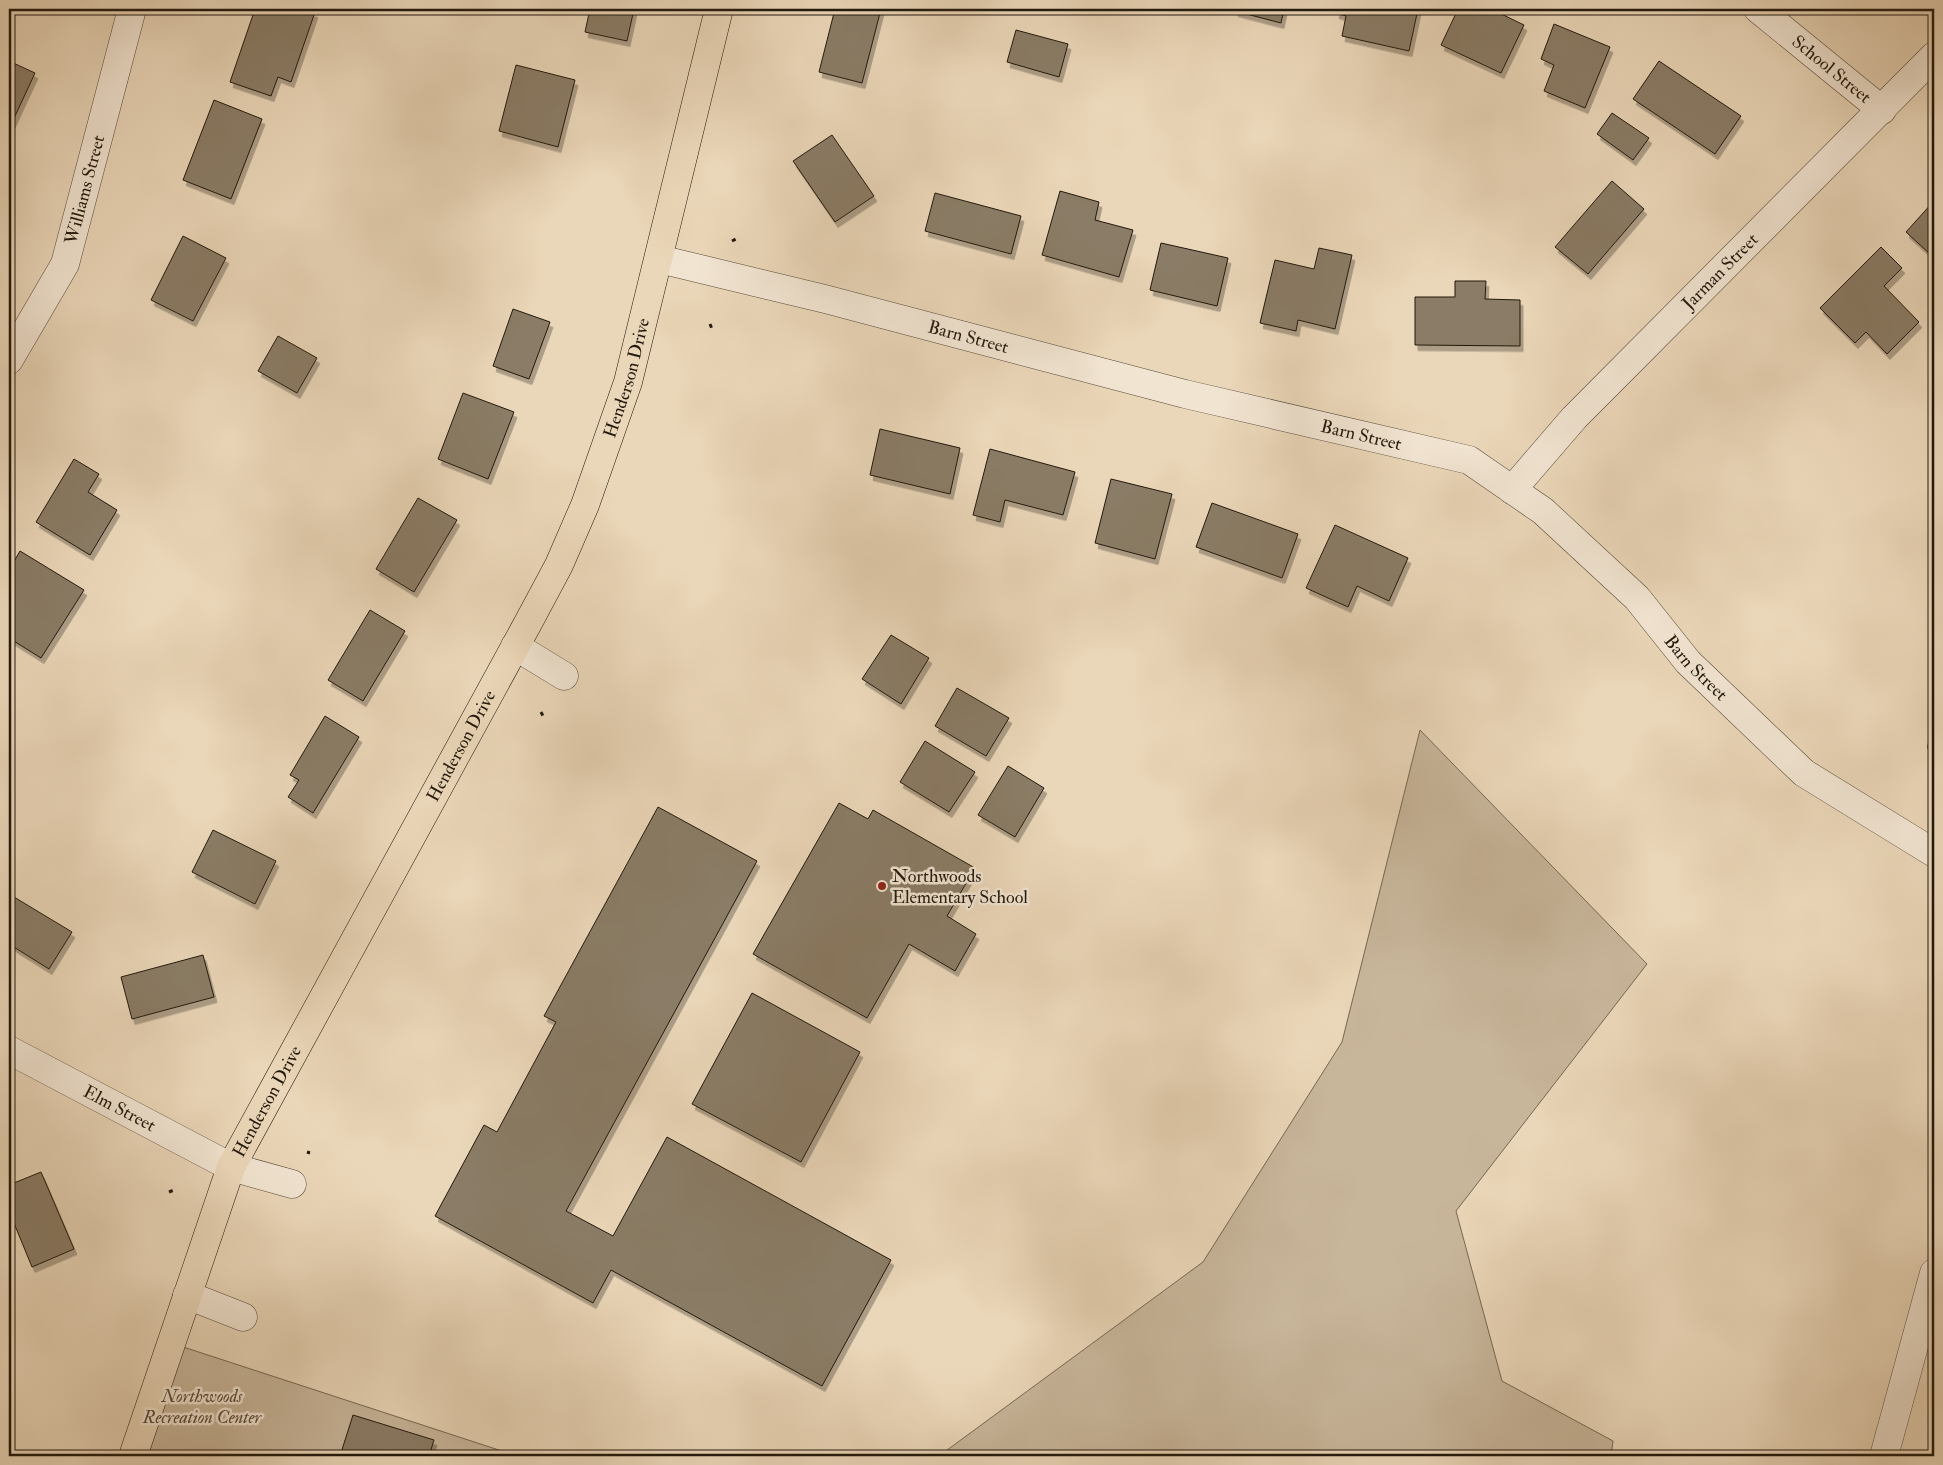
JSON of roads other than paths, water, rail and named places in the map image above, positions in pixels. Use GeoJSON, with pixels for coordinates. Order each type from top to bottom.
{"type":"FeatureCollection","features":[{"type":"Feature","properties":{"kind":"main road","name":"Henderson Drive"},"geometry":{"type":"LineString","coordinates":[[134,1456],[231,1167],[559,565],[585,505],[628,382],[718,9]]}},
{"type":"Feature","properties":{"kind":"street","name":"Williams Street"},"geometry":{"type":"LineString","coordinates":[[9,360],[65,264],[132,9]]}},
{"type":"Feature","properties":{"kind":"street","name":"School Street"},"geometry":{"type":"LineString","coordinates":[[1758,9],[1882,110]]}},
{"type":"Feature","properties":{"kind":"street","name":"Jarman Street"},"geometry":{"type":"LineString","coordinates":[[1512,490],[1574,418],[1934,56]]}},
{"type":"Feature","properties":{"kind":"street","name":"Barn Street"},"geometry":{"type":"LineString","coordinates":[[659,259],[825,299],[1185,394],[1469,460],[1543,511],[1637,598],[1688,662],[1804,773],[1934,853]]}},
{"type":"Feature","properties":{"kind":"street"},"geometry":{"type":"LineString","coordinates":[[515,646],[564,676]]}},
{"type":"Feature","properties":{"kind":"street","name":"Elm Street"},"geometry":{"type":"LineString","coordinates":[[9,1050],[231,1167],[292,1184]]}},
{"type":"Feature","properties":{"kind":"street"},"geometry":{"type":"LineString","coordinates":[[1884,1456],[1934,1273]]}},
{"type":"Feature","properties":{"kind":"street"},"geometry":{"type":"LineString","coordinates":[[187,1295],[242,1317]]}},
{"type":"Feature","properties":{"kind":"waterway"},"geometry":{"type":"LineString","coordinates":[[1932,747],[1934,739]]}},
{"type":"Feature","properties":{"kind":"place","name":"Northwoods Elementary School"},"geometry":{"type":"Point","coordinates":[882,886]}},
{"type":"Feature","properties":{"kind":"park label","name":"Northwoods Recreation Center"},"geometry":{"type":"Point","coordinates":[202,1406]}}]}
